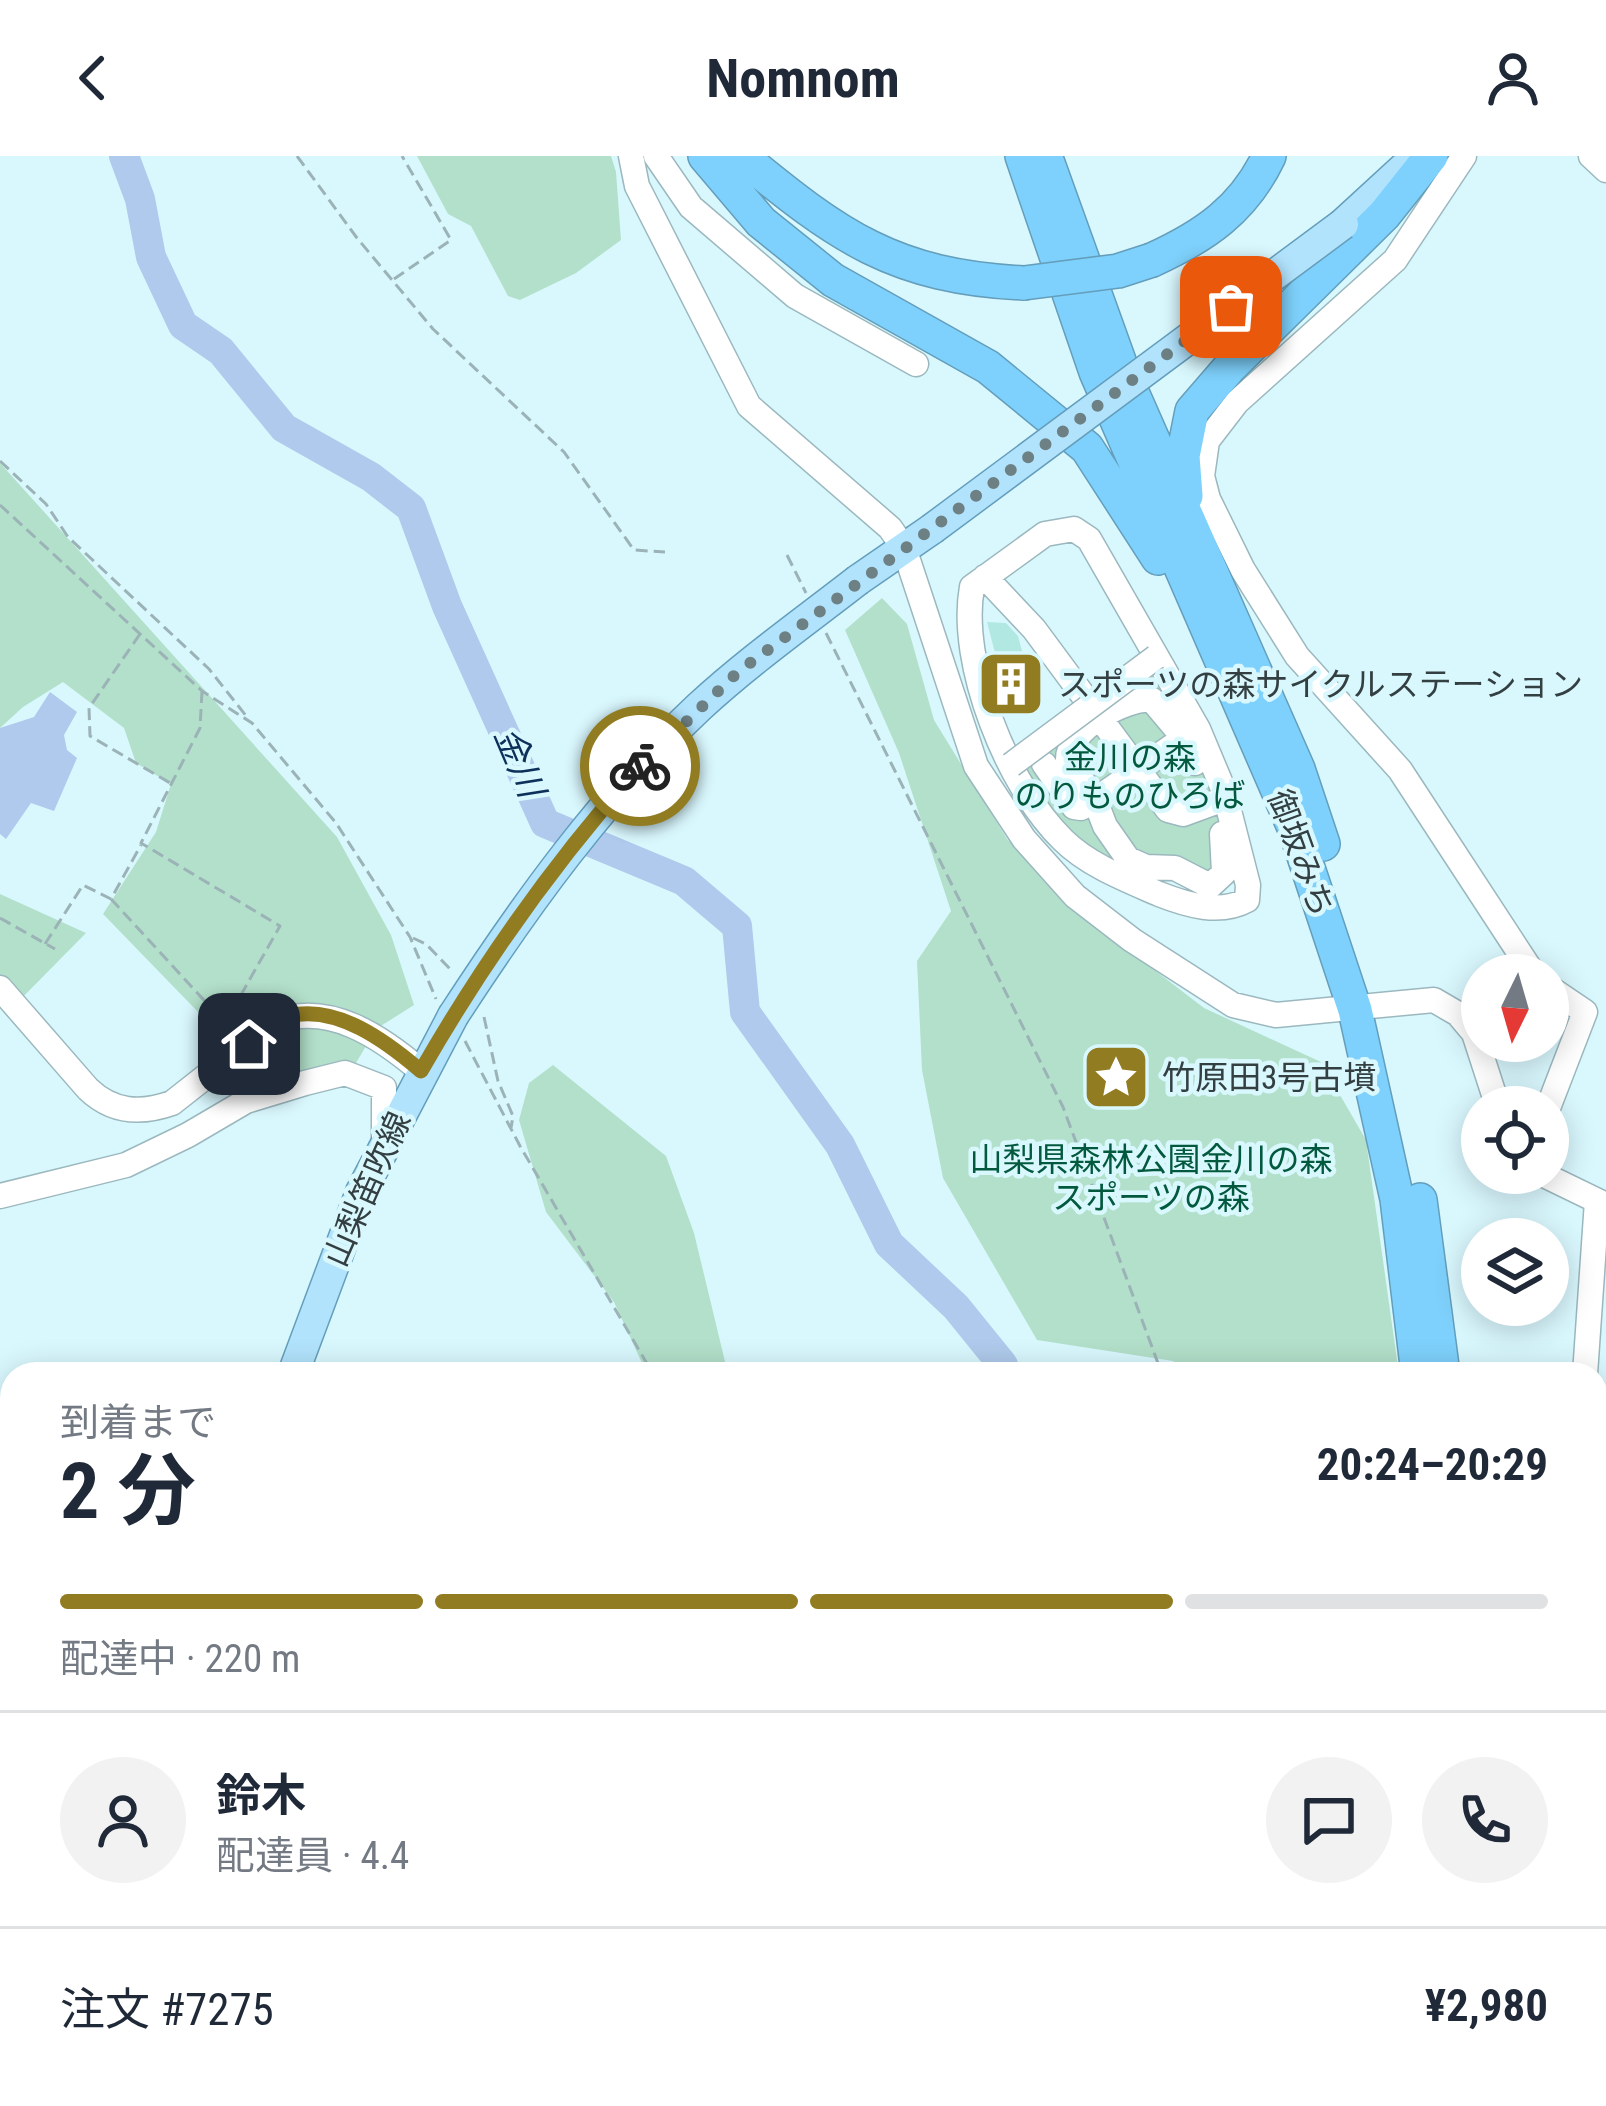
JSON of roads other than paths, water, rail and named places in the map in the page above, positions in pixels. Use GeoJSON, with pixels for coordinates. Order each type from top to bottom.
{"type":"FeatureCollection","features":[{"type":"Feature","properties":{"kind":"highway"},"geometry":{"type":"LineString","coordinates":[[705,156],[760,222],[833,280],[988,367],[1087,448],[1165,568],[1255,733]]}},
{"type":"Feature","properties":{"kind":"highway"},"geometry":{"type":"LineString","coordinates":[[741,156],[862,244],[953,278],[1025,274],[1092,256],[1193,242],[1226,218],[1255,185],[1269,156]]}},
{"type":"Feature","properties":{"kind":"highway"},"geometry":{"type":"LineString","coordinates":[[768,156],[880,232],[930,252],[1025,274]]}},
{"type":"Feature","properties":{"kind":"highway","name":"御坂みち"},"geometry":{"type":"LineString","coordinates":[[1022,156],[1096,372],[1255,733],[1365,1007],[1397,1199],[1417,1362]]}},
{"type":"Feature","properties":{"kind":"highway","name":"御坂みち"},"geometry":{"type":"LineString","coordinates":[[1046,156],[1109,332],[1298,769],[1419,1192],[1441,1362]]}},
{"type":"Feature","properties":{"kind":"highway"},"geometry":{"type":"LineString","coordinates":[[1064,156],[1098,270],[1109,332]]}},
{"type":"Feature","properties":{"kind":"highway"},"geometry":{"type":"LineString","coordinates":[[1147,251],[1212,202],[1240,172],[1247,156]]}},
{"type":"Feature","properties":{"kind":"highway"},"geometry":{"type":"LineString","coordinates":[[1202,550],[1184,486],[1183,456],[1192,411],[1384,214],[1431,156]]}},
{"type":"Feature","properties":{"kind":"main road","name":"山梨笛吹線"},"geometry":{"type":"LineString","coordinates":[[298,1362],[384,1143],[421,1071],[543,883],[647,758],[738,672],[1343,224],[1417,156]]}},
{"type":"Feature","properties":{"kind":"street"},"geometry":{"type":"LineString","coordinates":[[631,156],[637,186],[749,406],[890,528],[904,548],[976,766],[1024,839],[1075,896],[1132,940],[1233,1005],[1276,1015],[1434,1000],[1459,1013],[1474,1033],[1491,1086]]}},
{"type":"Feature","properties":{"kind":"street"},"geometry":{"type":"LineString","coordinates":[[656,156],[692,207],[795,296],[916,364]]}},
{"type":"Feature","properties":{"kind":"street"},"geometry":{"type":"LineString","coordinates":[[1464,156],[1395,260],[1216,426],[1202,460],[1202,476],[1208,499],[1243,570],[1297,656],[1400,770],[1520,954]]}},
{"type":"Feature","properties":{"kind":"street"},"geometry":{"type":"LineString","coordinates":[[1591,156],[1606,170]]}},
{"type":"Feature","properties":{"kind":"street"},"geometry":{"type":"LineString","coordinates":[[1074,529],[1089,539],[1198,729],[1224,791],[1248,885],[1247,900],[1222,908],[1182,903],[1121,878],[1065,843],[1039,813],[993,725],[982,688],[967,613],[972,587],[985,577],[1045,534],[1074,529]]}},
{"type":"Feature","properties":{"kind":"street"},"geometry":{"type":"LineString","coordinates":[[985,577],[1034,629],[1174,814],[1214,802]]}},
{"type":"Feature","properties":{"kind":"street"},"geometry":{"type":"LineString","coordinates":[[1012,765],[1156,658]]}},
{"type":"Feature","properties":{"kind":"street"},"geometry":{"type":"LineString","coordinates":[[1132,699],[1146,699],[1162,711],[1184,738],[1214,802],[1227,860],[1220,881],[1210,886],[1175,868],[1146,867],[1128,859],[1068,759],[1068,748],[1132,699]]}},
{"type":"Feature","properties":{"kind":"street"},"geometry":{"type":"LineString","coordinates":[[1044,764],[1074,807],[1081,808],[1184,738]]}},
{"type":"Feature","properties":{"kind":"street"},"geometry":{"type":"LineString","coordinates":[[0,988],[88,1089],[119,1108],[152,1110],[172,1102],[275,1022],[291,1016],[317,1015],[355,1027],[392,1046],[421,1071]]}},
{"type":"Feature","properties":{"kind":"street"},"geometry":{"type":"LineString","coordinates":[[1569,1001],[1585,1012],[1569,1054]]}},
{"type":"Feature","properties":{"kind":"street"},"geometry":{"type":"LineString","coordinates":[[0,1196],[126,1165],[246,1101],[345,1073],[383,1088],[384,1143]]}},
{"type":"Feature","properties":{"kind":"street"},"geometry":{"type":"LineString","coordinates":[[1569,1187],[1602,1203],[1586,1362]]}},
{"type":"Feature","properties":{"kind":"water"},"geometry":{"type":"Polygon","coordinates":[[[50,692],[77,712],[64,735],[67,750],[77,758],[54,811],[31,803],[6,839],[0,834],[0,728],[34,717],[50,692]]]}},
{"type":"Feature","properties":{"kind":"waterway","name":"金川"},"geometry":{"type":"LineString","coordinates":[[124,156],[140,199],[151,257],[183,325],[221,351],[284,428],[371,477],[411,508],[447,606],[545,823],[684,881],[737,926],[745,1012],[840,1145],[889,1244],[956,1307],[1001,1362]]}},
{"type":"Feature","properties":{"kind":"place","name":"スポーツの森サイクルステーション"},"geometry":{"type":"Point","coordinates":[1011,684]}},
{"type":"Feature","properties":{"kind":"place","name":"竹原田3号古墳"},"geometry":{"type":"Point","coordinates":[1116,1077]}},
{"type":"Feature","properties":{"kind":"park label","name":"金川の森 のりものひろば"},"geometry":{"type":"Point","coordinates":[1130,776]}},
{"type":"Feature","properties":{"kind":"park label","name":"山梨県森林公園金川の森 スポーツの森"},"geometry":{"type":"Point","coordinates":[1151,1178]}}]}
